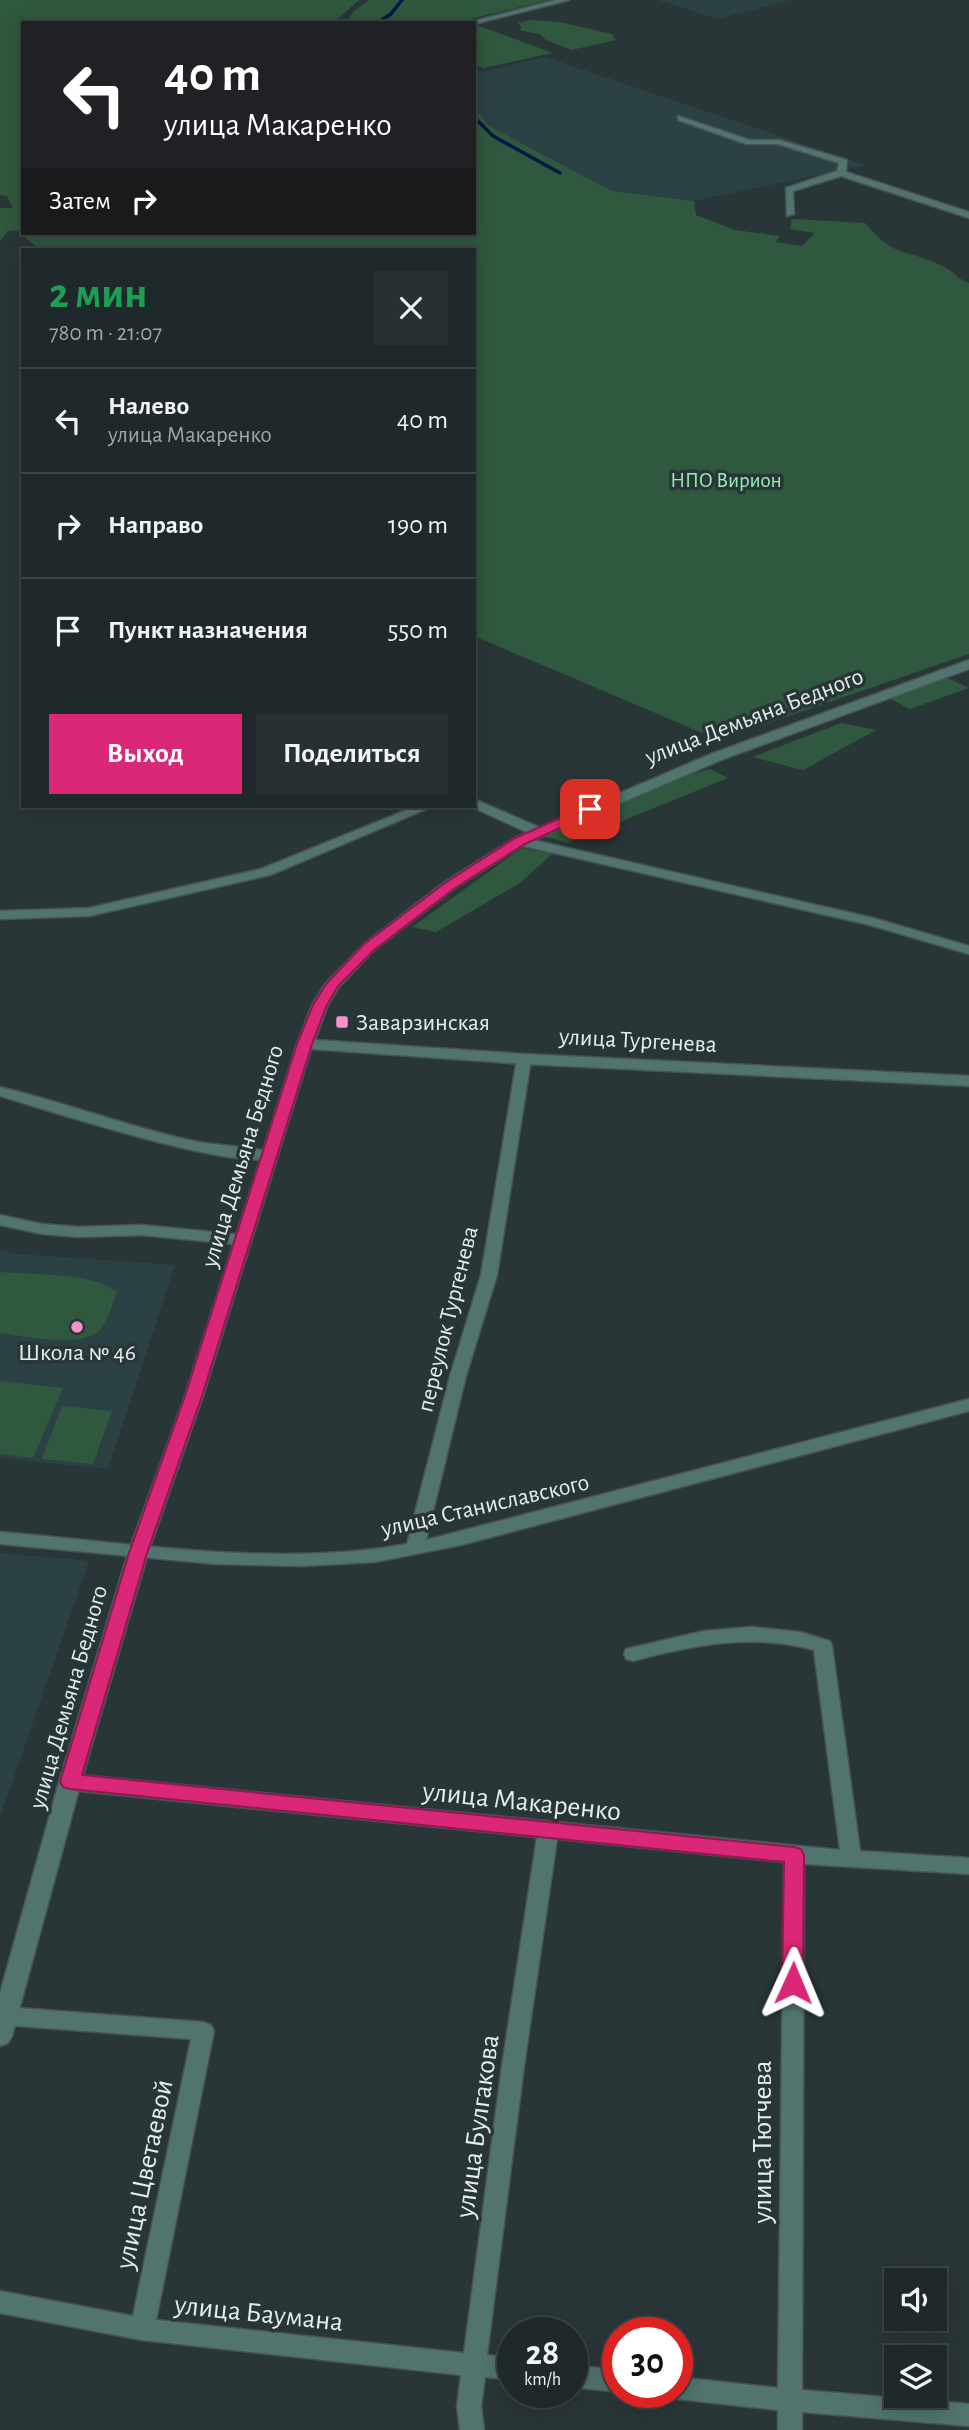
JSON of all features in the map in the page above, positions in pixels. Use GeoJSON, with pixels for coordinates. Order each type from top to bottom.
{"type":"FeatureCollection","features":[{"type":"Feature","properties":{"kind":"street"},"geometry":{"type":"LineString","coordinates":[[476,22],[565,0]]}},
{"type":"Feature","properties":{"kind":"street"},"geometry":{"type":"LineString","coordinates":[[681,118],[750,142],[779,142],[844,162],[841,173]]}},
{"type":"Feature","properties":{"kind":"street"},"geometry":{"type":"LineString","coordinates":[[790,214],[789,190],[841,173],[969,215]]}},
{"type":"Feature","properties":{"kind":"street","name":"улица Демьяна Бедного"},"geometry":{"type":"LineString","coordinates":[[3,2026],[70,1782],[138,1553],[194,1396],[304,1044],[320,1005],[333,984],[369,947],[450,886],[520,841],[716,757],[969,664]]}},
{"type":"Feature","properties":{"kind":"street"},"geometry":{"type":"LineString","coordinates":[[476,804],[538,832]]}},
{"type":"Feature","properties":{"kind":"street"},"geometry":{"type":"LineString","coordinates":[[0,915],[89,912],[265,872],[423,808]]}},
{"type":"Feature","properties":{"kind":"street"},"geometry":{"type":"LineString","coordinates":[[520,841],[873,922],[969,950]]}},
{"type":"Feature","properties":{"kind":"street","name":"улица Тургенева"},"geometry":{"type":"LineString","coordinates":[[304,1044],[524,1059],[969,1081]]}},
{"type":"Feature","properties":{"kind":"street","name":"переулок Тургенева"},"geometry":{"type":"LineString","coordinates":[[415,1549],[458,1376],[489,1275],[524,1059]]}},
{"type":"Feature","properties":{"kind":"street"},"geometry":{"type":"LineString","coordinates":[[0,1091],[191,1145],[241,1154],[269,1155]]}},
{"type":"Feature","properties":{"kind":"street"},"geometry":{"type":"LineString","coordinates":[[0,1220],[54,1230],[142,1230],[243,1241]]}},
{"type":"Feature","properties":{"kind":"street","name":"улица Станиславского"},"geometry":{"type":"LineString","coordinates":[[0,1538],[138,1553],[306,1559],[380,1555],[415,1549],[969,1405]]}},
{"type":"Feature","properties":{"kind":"street"},"geometry":{"type":"LineString","coordinates":[[633,1654],[681,1640],[751,1633],[800,1638],[823,1646],[851,1857]]}},
{"type":"Feature","properties":{"kind":"street","name":"улица Макаренко"},"geometry":{"type":"LineString","coordinates":[[70,1782],[794,1855],[969,1866]]}},
{"type":"Feature","properties":{"kind":"street","name":"улица Булгакова"},"geometry":{"type":"LineString","coordinates":[[472,2430],[470,2406],[475,2365],[513,2066],[548,1831]]}},
{"type":"Feature","properties":{"kind":"street","name":"улица Тютчева"},"geometry":{"type":"LineString","coordinates":[[790,2430],[794,1855]]}},
{"type":"Feature","properties":{"kind":"street","name":"улица Цветаевой"},"geometry":{"type":"LineString","coordinates":[[3,2026],[203,2031],[142,2329]]}},
{"type":"Feature","properties":{"kind":"street","name":"улица Баумана"},"geometry":{"type":"LineString","coordinates":[[0,2302],[142,2329],[497,2367]]}},
{"type":"Feature","properties":{"kind":"street"},"geometry":{"type":"LineString","coordinates":[[693,2390],[969,2415]]}},
{"type":"Feature","properties":{"kind":"shaded area"},"geometry":{"type":"Polygon","coordinates":[[[658,0],[790,0],[718,19],[658,0]]]}},
{"type":"Feature","properties":{"kind":"shaded area"},"geometry":{"type":"Polygon","coordinates":[[[545,57],[866,165],[694,201],[612,191],[489,126],[476,110],[476,74],[545,57]]]}},
{"type":"Feature","properties":{"kind":"shaded area","name":"Школа № 46"},"geometry":{"type":"Polygon","coordinates":[[[0,1250],[17,1254],[175,1265],[108,1469],[0,1458],[0,1250]]]}},
{"type":"Feature","properties":{"kind":"shaded area"},"geometry":{"type":"Polygon","coordinates":[[[0,1553],[89,1561],[0,1817],[0,1553]]]}},
{"type":"Feature","properties":{"kind":"green space"},"geometry":{"type":"Polygon","coordinates":[[[0,0],[359,0],[335,21],[21,21],[21,230],[8,231],[0,241],[0,208],[13,208],[7,196],[0,195],[0,0]]]}},
{"type":"Feature","properties":{"kind":"green space"},"geometry":{"type":"Polygon","coordinates":[[[369,0],[549,0],[466,20],[468,21],[347,21],[354,11],[369,0]]]}},
{"type":"Feature","properties":{"kind":"green space"},"geometry":{"type":"Polygon","coordinates":[[[530,20],[560,22],[612,34],[616,40],[571,50],[546,40],[539,34],[519,30],[522,28],[518,23],[530,20]]]}},
{"type":"Feature","properties":{"kind":"green space"},"geometry":{"type":"Polygon","coordinates":[[[476,25],[553,53],[483,68],[476,65],[476,25]]]}},
{"type":"Feature","properties":{"kind":"green space","name":"НПО Вирион"},"geometry":{"type":"Polygon","coordinates":[[[476,110],[489,126],[612,191],[694,201],[696,215],[735,230],[779,236],[776,242],[802,246],[815,233],[790,229],[792,219],[865,223],[895,249],[933,262],[969,283],[969,654],[719,740],[476,637],[476,248],[38,248],[25,235],[476,235],[476,110]]]}},
{"type":"Feature","properties":{"kind":"green space"},"geometry":{"type":"Polygon","coordinates":[[[946,677],[969,688],[910,709],[889,698],[946,677]]]}},
{"type":"Feature","properties":{"kind":"green space"},"geometry":{"type":"Polygon","coordinates":[[[841,723],[876,730],[803,770],[752,757],[841,723]]]}},
{"type":"Feature","properties":{"kind":"green space"},"geometry":{"type":"Polygon","coordinates":[[[710,769],[728,778],[568,843],[542,836],[664,782],[710,769]]]}},
{"type":"Feature","properties":{"kind":"green space"},"geometry":{"type":"Polygon","coordinates":[[[522,848],[552,854],[520,883],[436,932],[412,927],[522,848]]]}},
{"type":"Feature","properties":{"kind":"green space"},"geometry":{"type":"Polygon","coordinates":[[[0,1272],[78,1278],[93,1281],[117,1292],[109,1315],[102,1328],[94,1335],[54,1340],[0,1333],[0,1272]]]}},
{"type":"Feature","properties":{"kind":"green space"},"geometry":{"type":"Polygon","coordinates":[[[0,1381],[63,1388],[33,1458],[0,1454],[0,1381]]]}},
{"type":"Feature","properties":{"kind":"green space"},"geometry":{"type":"Polygon","coordinates":[[[62,1406],[112,1411],[93,1464],[42,1459],[62,1406]]]}},
{"type":"Feature","properties":{"kind":"waterway"},"geometry":{"type":"LineString","coordinates":[[380,21],[391,14],[402,0]]}},
{"type":"Feature","properties":{"kind":"waterway"},"geometry":{"type":"LineString","coordinates":[[476,119],[493,136],[560,173]]}},
{"type":"Feature","properties":{"kind":"place","name":"Заварзинская"},"geometry":{"type":"Point","coordinates":[342,1022]}},
{"type":"Feature","properties":{"kind":"place","name":"Школа № 46"},"geometry":{"type":"Point","coordinates":[77,1327]}},
{"type":"Feature","properties":{"kind":"route"},"geometry":{"type":"LineString","coordinates":[[590,809],[520,841],[450,886],[369,947],[333,984],[320,1005],[304,1044],[194,1396],[138,1553],[70,1782],[794,1855],[793,1983]]}}]}
